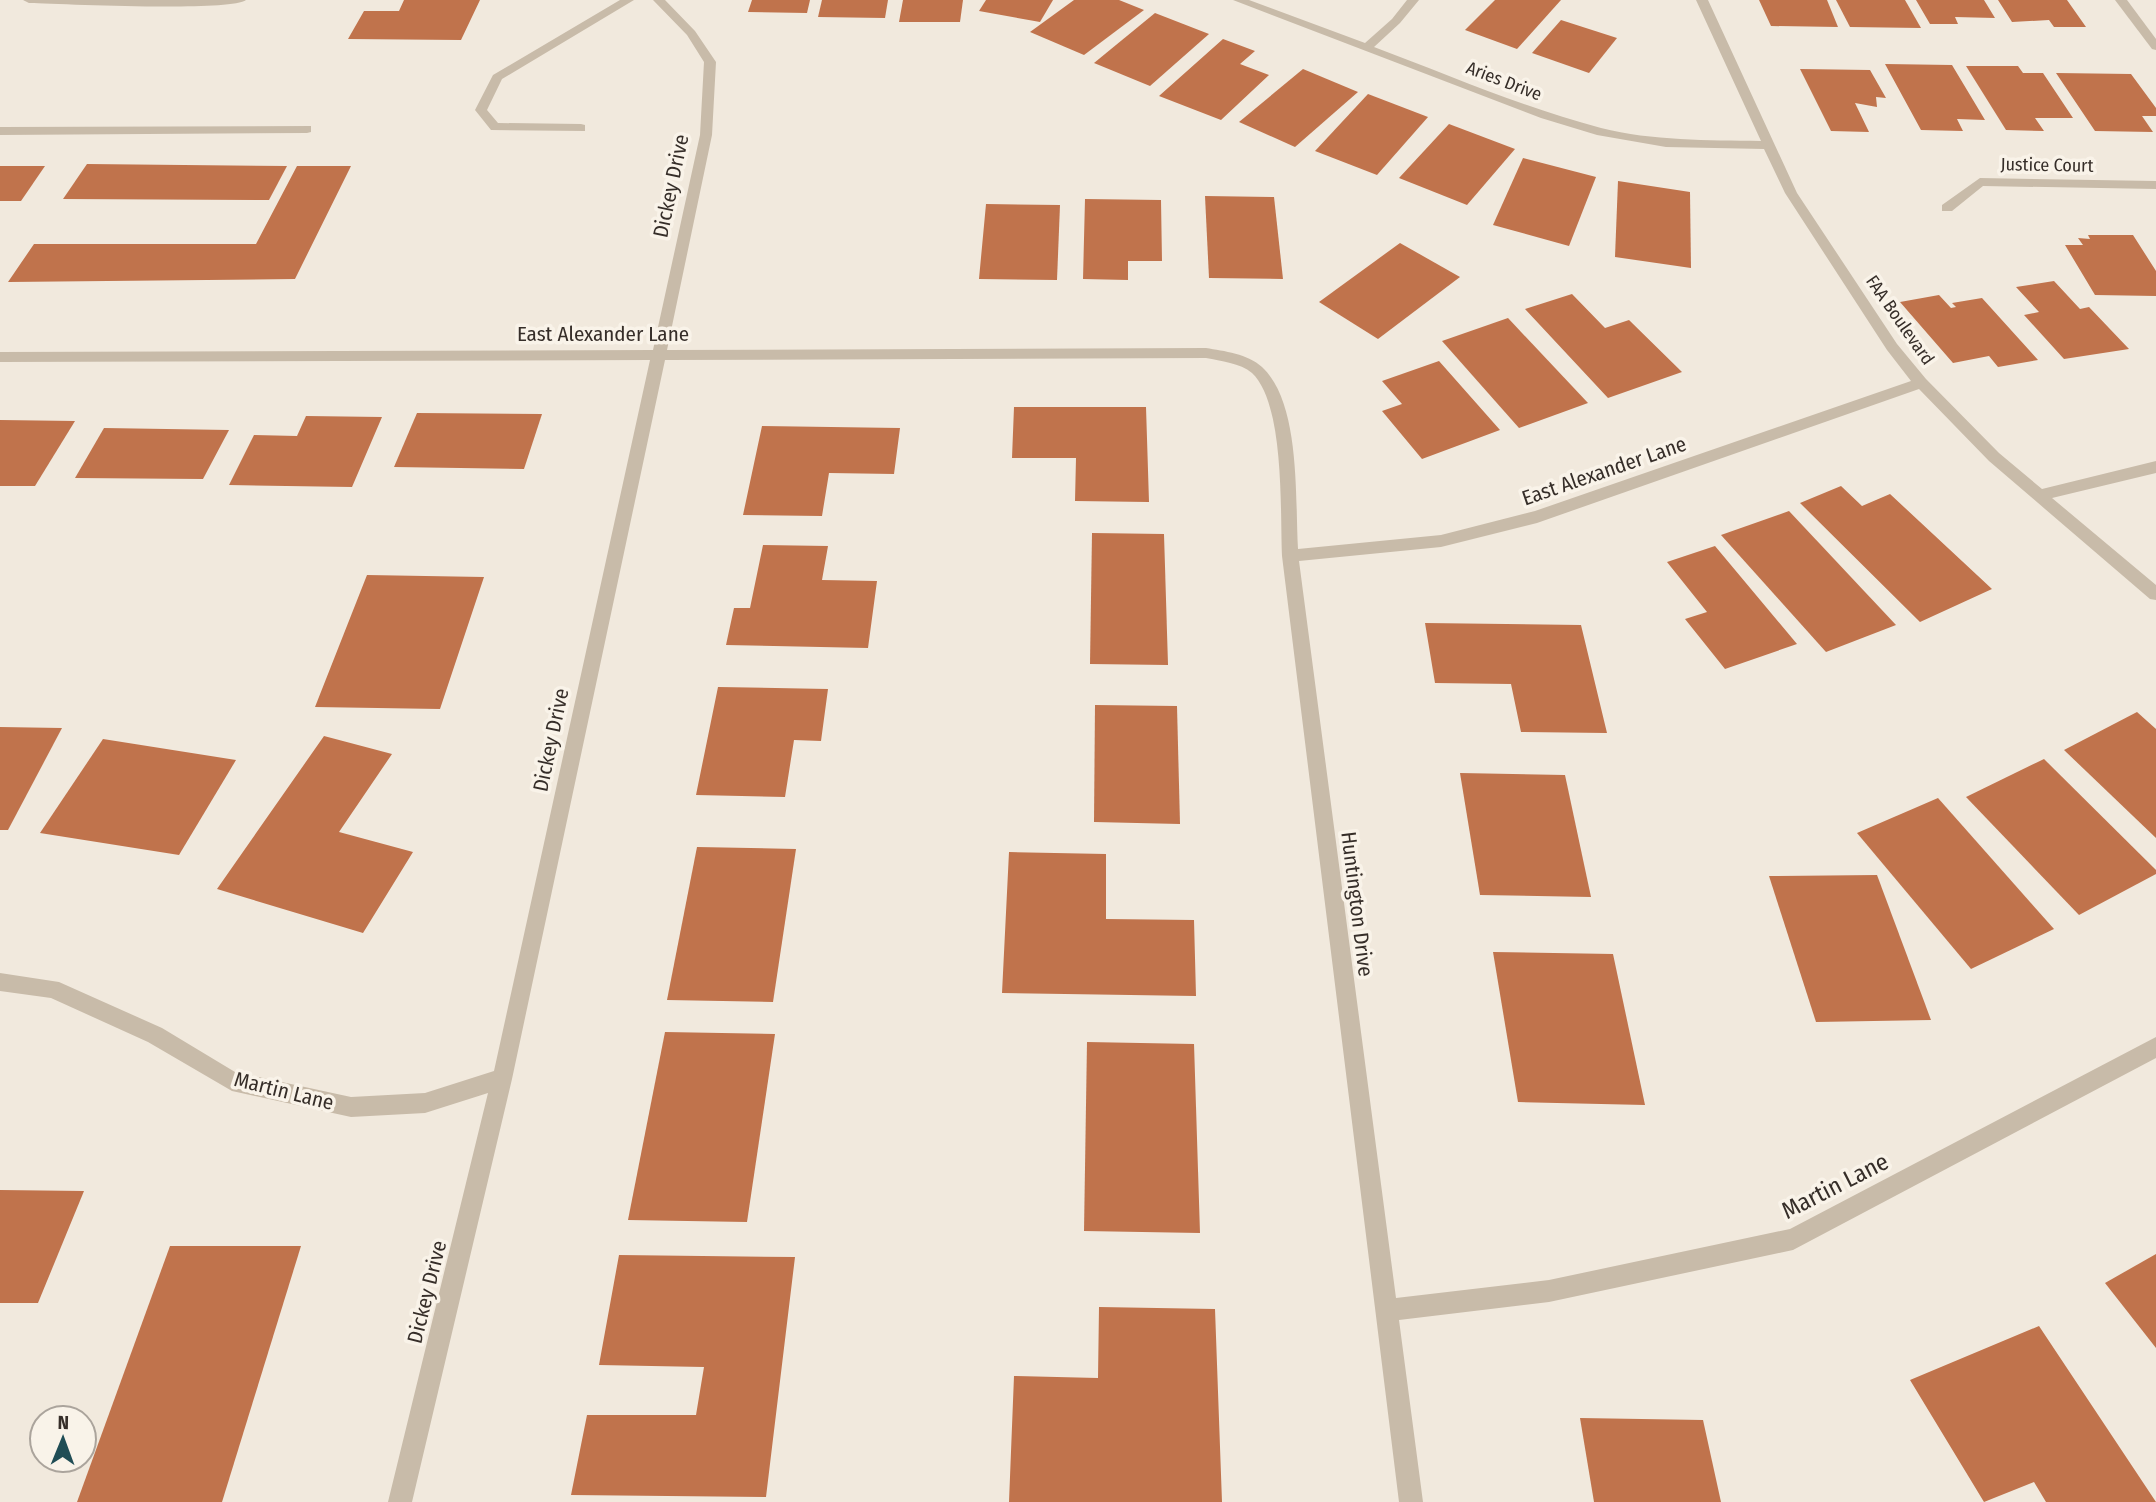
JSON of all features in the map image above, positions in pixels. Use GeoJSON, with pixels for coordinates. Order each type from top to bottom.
{"type":"FeatureCollection","features":[{"type":"Feature","properties":{"kind":"street"},"geometry":{"type":"LineString","coordinates":[[29,0],[203,3],[240,0]]}},
{"type":"Feature","properties":{"kind":"street"},"geometry":{"type":"LineString","coordinates":[[581,128],[495,127],[481,110],[497,77],[628,0]]}},
{"type":"Feature","properties":{"kind":"street","name":"Dickey Drive"},"geometry":{"type":"LineString","coordinates":[[400,1502],[502,1079],[706,135],[710,62],[691,33],[659,0]]}},
{"type":"Feature","properties":{"kind":"street","name":"Aries Drive"},"geometry":{"type":"LineString","coordinates":[[1239,0],[1545,115],[1601,132],[1665,142],[1769,145]]}},
{"type":"Feature","properties":{"kind":"street"},"geometry":{"type":"LineString","coordinates":[[1366,48],[1396,21],[1413,0]]}},
{"type":"Feature","properties":{"kind":"street","name":"FAA Boulevard"},"geometry":{"type":"LineString","coordinates":[[1702,0],[1791,193],[1892,347],[1921,383],[1994,457],[2156,594]]}},
{"type":"Feature","properties":{"kind":"street"},"geometry":{"type":"LineString","coordinates":[[2121,0],[2156,47]]}},
{"type":"Feature","properties":{"kind":"street"},"geometry":{"type":"LineString","coordinates":[[0,131],[307,128]]}},
{"type":"Feature","properties":{"kind":"street","name":"Justice Court"},"geometry":{"type":"LineString","coordinates":[[1947,208],[1980,182],[2156,185]]}},
{"type":"Feature","properties":{"kind":"street","name":"East Alexander Lane"},"geometry":{"type":"LineString","coordinates":[[0,357],[1206,352]]}},
{"type":"Feature","properties":{"kind":"street","name":"Huntington Drive"},"geometry":{"type":"LineString","coordinates":[[1206,352],[1256,369],[1273,389],[1282,426],[1290,556],[1411,1502]]}},
{"type":"Feature","properties":{"kind":"street","name":"East Alexander Lane"},"geometry":{"type":"LineString","coordinates":[[1290,556],[1441,541],[1537,517],[1921,383]]}},
{"type":"Feature","properties":{"kind":"street"},"geometry":{"type":"LineString","coordinates":[[2039,495],[2156,467]]}},
{"type":"Feature","properties":{"kind":"street","name":"Martin Lane"},"geometry":{"type":"LineString","coordinates":[[0,982],[52,989],[155,1035],[232,1081],[351,1107],[425,1102],[502,1079]]}},
{"type":"Feature","properties":{"kind":"street","name":"Martin Lane"},"geometry":{"type":"LineString","coordinates":[[1385,1310],[1549,1291],[1793,1239],[2156,1046]]}},
{"type":"Feature","properties":{"kind":"building"},"geometry":{"type":"Polygon","coordinates":[[[404,0],[480,0],[461,40],[348,39],[364,11],[399,11],[404,0]]]}},
{"type":"Feature","properties":{"kind":"building"},"geometry":{"type":"Polygon","coordinates":[[[752,0],[810,0],[807,13],[748,12],[752,0]]]}},
{"type":"Feature","properties":{"kind":"building"},"geometry":{"type":"Polygon","coordinates":[[[822,0],[888,0],[885,18],[818,17],[822,0]]]}},
{"type":"Feature","properties":{"kind":"building"},"geometry":{"type":"Polygon","coordinates":[[[903,0],[963,0],[960,22],[899,22],[903,0]]]}},
{"type":"Feature","properties":{"kind":"building"},"geometry":{"type":"Polygon","coordinates":[[[986,0],[1053,0],[1040,22],[979,11],[986,0]]]}},
{"type":"Feature","properties":{"kind":"building"},"geometry":{"type":"Polygon","coordinates":[[[1074,0],[1119,0],[1144,10],[1084,55],[1030,32],[1074,0]]]}},
{"type":"Feature","properties":{"kind":"building"},"geometry":{"type":"Polygon","coordinates":[[[1495,0],[1561,0],[1517,49],[1465,30],[1495,0]]]}},
{"type":"Feature","properties":{"kind":"building"},"geometry":{"type":"Polygon","coordinates":[[[1759,0],[1827,0],[1838,27],[1771,26],[1759,0]]]}},
{"type":"Feature","properties":{"kind":"building"},"geometry":{"type":"Polygon","coordinates":[[[1836,0],[1905,0],[1921,28],[1850,27],[1836,0]]]}},
{"type":"Feature","properties":{"kind":"building"},"geometry":{"type":"Polygon","coordinates":[[[1916,0],[1984,0],[1995,18],[1955,17],[1958,24],[1930,24],[1916,0]]]}},
{"type":"Feature","properties":{"kind":"building"},"geometry":{"type":"Polygon","coordinates":[[[1998,0],[2067,0],[2086,27],[2054,27],[2049,20],[2012,22],[1998,0]]]}},
{"type":"Feature","properties":{"kind":"building"},"geometry":{"type":"Polygon","coordinates":[[[1155,13],[1209,34],[1150,86],[1094,63],[1155,13]]]}},
{"type":"Feature","properties":{"kind":"building"},"geometry":{"type":"Polygon","coordinates":[[[1561,20],[1617,38],[1589,73],[1532,53],[1561,20]]]}},
{"type":"Feature","properties":{"kind":"building"},"geometry":{"type":"Polygon","coordinates":[[[1223,39],[1255,51],[1240,64],[1269,75],[1221,120],[1159,96],[1223,39]]]}},
{"type":"Feature","properties":{"kind":"building"},"geometry":{"type":"Polygon","coordinates":[[[1885,64],[1952,65],[1985,120],[1957,119],[1963,131],[1921,130],[1885,64]]]}},
{"type":"Feature","properties":{"kind":"building"},"geometry":{"type":"Polygon","coordinates":[[[1966,66],[2018,66],[2023,73],[2043,73],[2073,118],[2035,118],[2044,131],[2006,130],[1966,66]]]}},
{"type":"Feature","properties":{"kind":"building"},"geometry":{"type":"Polygon","coordinates":[[[1303,69],[1358,92],[1295,147],[1239,122],[1303,69]]]}},
{"type":"Feature","properties":{"kind":"building"},"geometry":{"type":"Polygon","coordinates":[[[1800,69],[1870,70],[1886,98],[1876,97],[1877,107],[1855,103],[1869,132],[1831,131],[1800,69]]]}},
{"type":"Feature","properties":{"kind":"building"},"geometry":{"type":"Polygon","coordinates":[[[2056,73],[2131,74],[2156,108],[2156,116],[2142,116],[2153,132],[2095,131],[2056,73]]]}},
{"type":"Feature","properties":{"kind":"building"},"geometry":{"type":"Polygon","coordinates":[[[1368,94],[1428,117],[1377,175],[1315,151],[1368,94]]]}},
{"type":"Feature","properties":{"kind":"building"},"geometry":{"type":"Polygon","coordinates":[[[1449,124],[1515,149],[1467,205],[1399,178],[1449,124]]]}},
{"type":"Feature","properties":{"kind":"building"},"geometry":{"type":"Polygon","coordinates":[[[1523,158],[1596,177],[1569,246],[1493,225],[1523,158]]]}},
{"type":"Feature","properties":{"kind":"building"},"geometry":{"type":"Polygon","coordinates":[[[87,164],[287,166],[269,200],[63,199],[87,164]]]}},
{"type":"Feature","properties":{"kind":"building"},"geometry":{"type":"Polygon","coordinates":[[[0,166],[45,166],[21,201],[0,201],[0,166]]]}},
{"type":"Feature","properties":{"kind":"building"},"geometry":{"type":"Polygon","coordinates":[[[297,166],[351,166],[295,279],[8,282],[34,244],[256,244],[297,166]]]}},
{"type":"Feature","properties":{"kind":"building"},"geometry":{"type":"Polygon","coordinates":[[[1618,181],[1690,192],[1691,268],[1615,257],[1618,181]]]}},
{"type":"Feature","properties":{"kind":"building"},"geometry":{"type":"Polygon","coordinates":[[[1205,196],[1274,197],[1283,279],[1209,278],[1205,196]]]}},
{"type":"Feature","properties":{"kind":"building"},"geometry":{"type":"Polygon","coordinates":[[[1085,199],[1161,200],[1162,261],[1128,261],[1128,280],[1083,279],[1085,199]]]}},
{"type":"Feature","properties":{"kind":"building"},"geometry":{"type":"Polygon","coordinates":[[[986,204],[1060,205],[1057,280],[979,279],[986,204]]]}},
{"type":"Feature","properties":{"kind":"building"},"geometry":{"type":"Polygon","coordinates":[[[2088,235],[2133,235],[2156,271],[2156,296],[2095,295],[2065,245],[2083,245],[2078,238],[2090,239],[2088,235]]]}},
{"type":"Feature","properties":{"kind":"building"},"geometry":{"type":"Polygon","coordinates":[[[1400,243],[1460,277],[1378,339],[1319,302],[1400,243]]]}},
{"type":"Feature","properties":{"kind":"building"},"geometry":{"type":"Polygon","coordinates":[[[2054,281],[2080,309],[2089,307],[2129,349],[2064,359],[2024,315],[2039,312],[2016,287],[2054,281]]]}},
{"type":"Feature","properties":{"kind":"building"},"geometry":{"type":"Polygon","coordinates":[[[1572,294],[1605,328],[1629,320],[1682,372],[1608,398],[1525,309],[1572,294]]]}},
{"type":"Feature","properties":{"kind":"building"},"geometry":{"type":"Polygon","coordinates":[[[1939,295],[1951,308],[1956,307],[1952,303],[1982,298],[2038,360],[1998,367],[1989,356],[1953,363],[1900,302],[1939,295]]]}},
{"type":"Feature","properties":{"kind":"building"},"geometry":{"type":"Polygon","coordinates":[[[1508,318],[1588,403],[1519,428],[1442,341],[1508,318]]]}},
{"type":"Feature","properties":{"kind":"building"},"geometry":{"type":"Polygon","coordinates":[[[1439,361],[1500,430],[1422,459],[1382,411],[1402,404],[1382,381],[1439,361]]]}},
{"type":"Feature","properties":{"kind":"building"},"geometry":{"type":"Polygon","coordinates":[[[1014,407],[1146,407],[1149,502],[1075,501],[1076,458],[1012,458],[1014,407]]]}},
{"type":"Feature","properties":{"kind":"building"},"geometry":{"type":"Polygon","coordinates":[[[417,413],[542,414],[524,469],[394,467],[417,413]]]}},
{"type":"Feature","properties":{"kind":"building"},"geometry":{"type":"Polygon","coordinates":[[[306,416],[382,417],[352,487],[229,485],[254,435],[297,436],[306,416]]]}},
{"type":"Feature","properties":{"kind":"building"},"geometry":{"type":"Polygon","coordinates":[[[0,420],[75,421],[35,486],[0,486],[0,420]]]}},
{"type":"Feature","properties":{"kind":"building"},"geometry":{"type":"Polygon","coordinates":[[[762,426],[900,428],[894,474],[829,473],[822,516],[743,515],[762,426]]]}},
{"type":"Feature","properties":{"kind":"building"},"geometry":{"type":"Polygon","coordinates":[[[104,428],[229,430],[203,479],[75,478],[104,428]]]}},
{"type":"Feature","properties":{"kind":"building"},"geometry":{"type":"Polygon","coordinates":[[[1841,486],[1862,506],[1890,494],[1992,589],[1920,622],[1800,503],[1841,486]]]}},
{"type":"Feature","properties":{"kind":"building"},"geometry":{"type":"Polygon","coordinates":[[[1789,511],[1896,625],[1826,652],[1721,535],[1789,511]]]}},
{"type":"Feature","properties":{"kind":"building"},"geometry":{"type":"Polygon","coordinates":[[[1092,533],[1164,534],[1168,665],[1090,664],[1092,533]]]}},
{"type":"Feature","properties":{"kind":"building"},"geometry":{"type":"Polygon","coordinates":[[[763,545],[828,546],[822,580],[877,581],[868,648],[726,645],[734,608],[750,608],[763,545]]]}},
{"type":"Feature","properties":{"kind":"building"},"geometry":{"type":"Polygon","coordinates":[[[1715,546],[1797,644],[1725,669],[1685,619],[1707,612],[1667,562],[1715,546]]]}},
{"type":"Feature","properties":{"kind":"building"},"geometry":{"type":"Polygon","coordinates":[[[367,575],[484,577],[440,709],[315,707],[367,575]]]}},
{"type":"Feature","properties":{"kind":"building"},"geometry":{"type":"Polygon","coordinates":[[[1425,623],[1581,625],[1607,733],[1521,732],[1511,684],[1435,683],[1425,623]]]}},
{"type":"Feature","properties":{"kind":"building"},"geometry":{"type":"Polygon","coordinates":[[[718,687],[828,689],[821,741],[794,740],[785,797],[696,795],[718,687]]]}},
{"type":"Feature","properties":{"kind":"building"},"geometry":{"type":"Polygon","coordinates":[[[1095,705],[1177,706],[1180,824],[1094,822],[1095,705]]]}},
{"type":"Feature","properties":{"kind":"building"},"geometry":{"type":"Polygon","coordinates":[[[2137,712],[2156,729],[2156,838],[2064,750],[2137,712]]]}},
{"type":"Feature","properties":{"kind":"building"},"geometry":{"type":"Polygon","coordinates":[[[0,727],[62,728],[8,830],[0,830],[0,727]]]}},
{"type":"Feature","properties":{"kind":"building"},"geometry":{"type":"Polygon","coordinates":[[[324,736],[392,754],[339,832],[413,852],[363,933],[217,889],[324,736]]]}},
{"type":"Feature","properties":{"kind":"building"},"geometry":{"type":"Polygon","coordinates":[[[103,739],[236,760],[179,855],[40,833],[103,739]]]}},
{"type":"Feature","properties":{"kind":"building"},"geometry":{"type":"Polygon","coordinates":[[[2044,759],[2156,870],[2156,874],[2079,915],[1966,797],[2044,759]]]}},
{"type":"Feature","properties":{"kind":"building"},"geometry":{"type":"Polygon","coordinates":[[[1460,773],[1565,775],[1591,897],[1480,895],[1460,773]]]}},
{"type":"Feature","properties":{"kind":"building"},"geometry":{"type":"Polygon","coordinates":[[[1938,798],[2054,929],[1971,969],[1857,833],[1938,798]]]}},
{"type":"Feature","properties":{"kind":"building"},"geometry":{"type":"Polygon","coordinates":[[[697,847],[796,849],[773,1002],[667,1000],[697,847]]]}},
{"type":"Feature","properties":{"kind":"building"},"geometry":{"type":"Polygon","coordinates":[[[1009,852],[1106,854],[1106,919],[1194,920],[1196,996],[1002,993],[1009,852]]]}},
{"type":"Feature","properties":{"kind":"building"},"geometry":{"type":"Polygon","coordinates":[[[1877,875],[1931,1020],[1816,1022],[1769,876],[1877,875]]]}},
{"type":"Feature","properties":{"kind":"building"},"geometry":{"type":"Polygon","coordinates":[[[1493,952],[1613,954],[1645,1105],[1518,1102],[1493,952]]]}},
{"type":"Feature","properties":{"kind":"building"},"geometry":{"type":"Polygon","coordinates":[[[665,1032],[775,1034],[747,1222],[628,1220],[665,1032]]]}},
{"type":"Feature","properties":{"kind":"building"},"geometry":{"type":"Polygon","coordinates":[[[1087,1042],[1194,1044],[1200,1233],[1084,1231],[1087,1042]]]}},
{"type":"Feature","properties":{"kind":"building"},"geometry":{"type":"Polygon","coordinates":[[[0,1190],[84,1191],[38,1303],[0,1303],[0,1190]]]}},
{"type":"Feature","properties":{"kind":"building"},"geometry":{"type":"Polygon","coordinates":[[[170,1246],[301,1246],[222,1502],[77,1502],[87,1474],[98,1474],[98,1444],[170,1246]]]}},
{"type":"Feature","properties":{"kind":"building"},"geometry":{"type":"Polygon","coordinates":[[[2156,1254],[2156,1348],[2105,1283],[2156,1254]]]}},
{"type":"Feature","properties":{"kind":"building"},"geometry":{"type":"Polygon","coordinates":[[[619,1255],[795,1257],[766,1497],[571,1495],[587,1415],[696,1415],[704,1367],[599,1365],[619,1255]]]}},
{"type":"Feature","properties":{"kind":"building"},"geometry":{"type":"Polygon","coordinates":[[[1099,1307],[1215,1309],[1222,1502],[1009,1502],[1014,1376],[1098,1378],[1099,1307]]]}},
{"type":"Feature","properties":{"kind":"building"},"geometry":{"type":"Polygon","coordinates":[[[2039,1326],[2156,1502],[2046,1502],[2034,1482],[1984,1502],[1910,1380],[2039,1326]]]}},
{"type":"Feature","properties":{"kind":"building"},"geometry":{"type":"Polygon","coordinates":[[[1580,1418],[1703,1420],[1721,1502],[1594,1502],[1580,1418]]]}}]}
